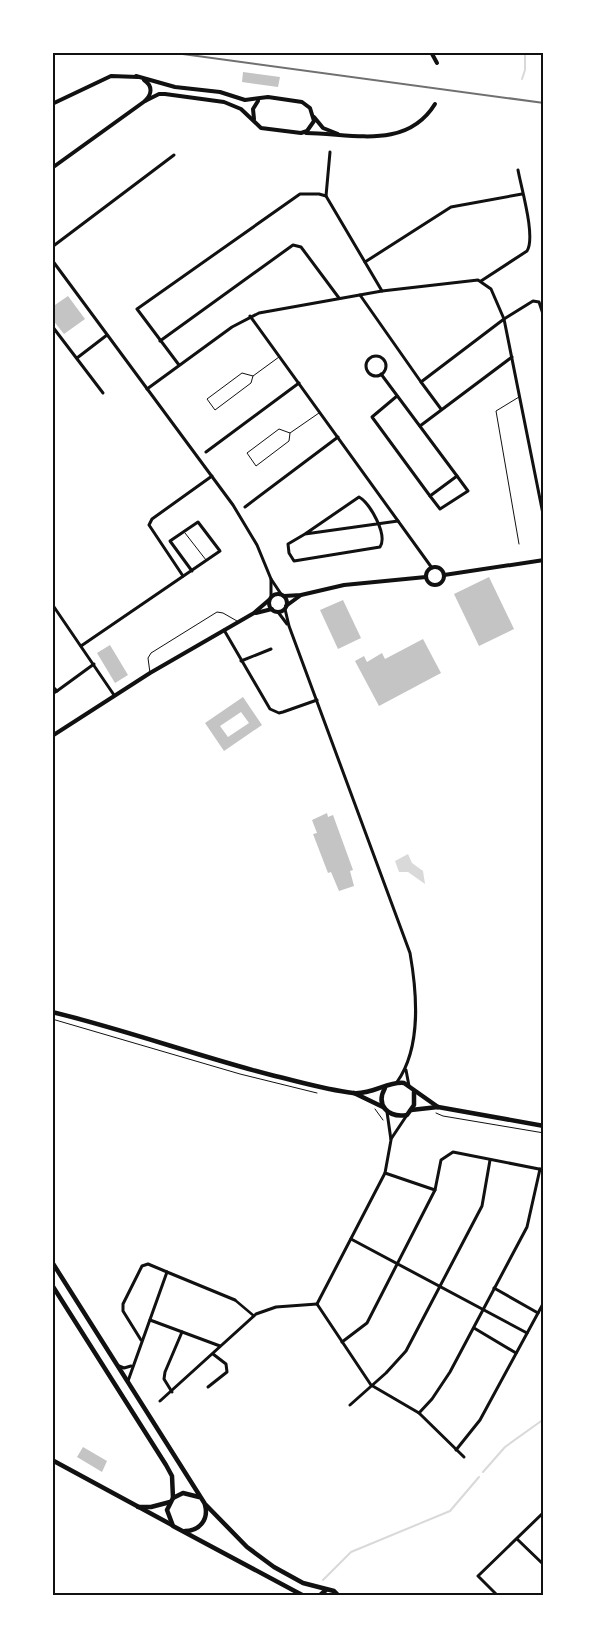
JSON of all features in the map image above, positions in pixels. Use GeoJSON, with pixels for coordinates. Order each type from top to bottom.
{"type":"FeatureCollection","features":[{"type":"Feature","properties":{"kind":"main road"},"geometry":{"type":"LineString","coordinates":[[52,1012],[221,1062],[353,1093],[383,1107]]}},
{"type":"Feature","properties":{"kind":"main road"},"geometry":{"type":"LineString","coordinates":[[353,1093],[385,1088],[397,1082],[410,1086],[415,1098],[407,1115],[393,1115],[387,1112],[381,1100],[385,1088]]}},
{"type":"Feature","properties":{"kind":"main road"},"geometry":{"type":"LineString","coordinates":[[414,1092],[438,1107]]}},
{"type":"Feature","properties":{"kind":"main road"},"geometry":{"type":"LineString","coordinates":[[411,1110],[438,1107],[544,1126]]}},
{"type":"Feature","properties":{"kind":"main road"},"geometry":{"type":"LineString","coordinates":[[52,1262],[205,1504],[247,1547],[274,1567],[303,1583],[334,1591],[339,1596]]}},
{"type":"Feature","properties":{"kind":"main road"},"geometry":{"type":"LineString","coordinates":[[52,1285],[172,1476],[168,1516],[174,1526]]}},
{"type":"Feature","properties":{"kind":"main road"},"geometry":{"type":"LineString","coordinates":[[52,1460],[304,1596]]}},
{"type":"Feature","properties":{"kind":"main road"},"geometry":{"type":"LineString","coordinates":[[137,1507],[152,1507],[183,1493],[195,1494],[200,1498]]}},
{"type":"Feature","properties":{"kind":"main road"},"geometry":{"type":"LineString","coordinates":[[180,1530],[193,1531],[203,1523],[206,1517],[205,1504]]}},
{"type":"Feature","properties":{"kind":"main road"},"geometry":{"type":"LineString","coordinates":[[319,1596],[326,1590]]}},
{"type":"Feature","properties":{"kind":"street"},"geometry":{"type":"LineString","coordinates":[[431,52],[437,64]]}},
{"type":"Feature","properties":{"kind":"street"},"geometry":{"type":"LineString","coordinates":[[52,104],[111,76],[136,76],[175,87],[220,92],[245,100],[264,98],[302,102],[310,108],[313,116],[313,123],[304,133]]}},
{"type":"Feature","properties":{"kind":"street"},"geometry":{"type":"LineString","coordinates":[[136,76],[147,82],[151,91],[145,102]]}},
{"type":"Feature","properties":{"kind":"street"},"geometry":{"type":"LineString","coordinates":[[52,168],[158,94],[209,99],[237,106],[248,114],[261,128],[365,138],[404,132],[421,121],[435,104]]}},
{"type":"Feature","properties":{"kind":"street"},"geometry":{"type":"LineString","coordinates":[[254,122],[254,105],[264,98]]}},
{"type":"Feature","properties":{"kind":"street"},"geometry":{"type":"LineString","coordinates":[[313,116],[327,130],[342,135]]}},
{"type":"Feature","properties":{"kind":"street"},"geometry":{"type":"LineString","coordinates":[[330,152],[326,196],[382,291]]}},
{"type":"Feature","properties":{"kind":"street"},"geometry":{"type":"LineString","coordinates":[[52,247],[174,154]]}},
{"type":"Feature","properties":{"kind":"street"},"geometry":{"type":"LineString","coordinates":[[481,281],[530,248],[529,230],[518,170]]}},
{"type":"Feature","properties":{"kind":"street"},"geometry":{"type":"LineString","coordinates":[[179,366],[137,309],[300,194],[326,196]]}},
{"type":"Feature","properties":{"kind":"street"},"geometry":{"type":"LineString","coordinates":[[365,262],[451,207],[522,194]]}},
{"type":"Feature","properties":{"kind":"street"},"geometry":{"type":"LineString","coordinates":[[160,341],[294,245],[301,247],[339,298]]}},
{"type":"Feature","properties":{"kind":"street"},"geometry":{"type":"LineString","coordinates":[[52,260],[212,476],[257,545],[271,579],[282,595],[289,626],[409,948],[415,985],[414,1034],[406,1070],[397,1082]]}},
{"type":"Feature","properties":{"kind":"street"},"geometry":{"type":"LineString","coordinates":[[147,389],[250,316],[268,310],[382,291],[468,280],[481,281],[491,289],[504,319],[544,519]]}},
{"type":"Feature","properties":{"kind":"street"},"geometry":{"type":"LineString","coordinates":[[360,295],[441,409]]}},
{"type":"Feature","properties":{"kind":"street"},"geometry":{"type":"LineString","coordinates":[[421,382],[504,319],[536,301],[542,307],[544,317]]}},
{"type":"Feature","properties":{"kind":"street"},"geometry":{"type":"LineString","coordinates":[[250,316],[432,568],[441,570],[444,575],[442,582],[436,585],[429,583],[426,577],[428,570],[432,568]]}},
{"type":"Feature","properties":{"kind":"street"},"geometry":{"type":"LineString","coordinates":[[52,326],[103,393]]}},
{"type":"Feature","properties":{"kind":"street"},"geometry":{"type":"LineString","coordinates":[[77,358],[107,335]]}},
{"type":"Feature","properties":{"kind":"street"},"geometry":{"type":"LineString","coordinates":[[376,356],[384,360],[386,366],[381,374],[376,376],[368,371],[366,362],[370,357],[376,356]]}},
{"type":"Feature","properties":{"kind":"street"},"geometry":{"type":"LineString","coordinates":[[420,426],[512,357]]}},
{"type":"Feature","properties":{"kind":"street"},"geometry":{"type":"LineString","coordinates":[[381,374],[468,491],[442,510],[372,417],[397,396]]}},
{"type":"Feature","properties":{"kind":"street"},"geometry":{"type":"LineString","coordinates":[[206,452],[299,383]]}},
{"type":"Feature","properties":{"kind":"street"},"geometry":{"type":"LineString","coordinates":[[245,507],[338,437]]}},
{"type":"Feature","properties":{"kind":"street"},"geometry":{"type":"LineString","coordinates":[[183,576],[149,525],[152,519],[212,476]]}},
{"type":"Feature","properties":{"kind":"street"},"geometry":{"type":"LineString","coordinates":[[430,496],[457,476]]}},
{"type":"Feature","properties":{"kind":"street"},"geometry":{"type":"LineString","coordinates":[[359,497],[379,524],[382,542],[380,547],[294,561],[289,553],[288,544],[359,497]]}},
{"type":"Feature","properties":{"kind":"street"},"geometry":{"type":"LineString","coordinates":[[305,534],[398,520]]}},
{"type":"Feature","properties":{"kind":"street"},"geometry":{"type":"LineString","coordinates":[[81,646],[192,571],[220,551],[198,522],[170,541],[192,571]]}},
{"type":"Feature","properties":{"kind":"street"},"geometry":{"type":"LineString","coordinates":[[444,575],[544,560]]}},
{"type":"Feature","properties":{"kind":"street"},"geometry":{"type":"LineString","coordinates":[[254,613],[270,598],[282,595],[301,595],[344,585],[426,577]]}},
{"type":"Feature","properties":{"kind":"street"},"geometry":{"type":"LineString","coordinates":[[271,579],[270,598],[272,609]]}},
{"type":"Feature","properties":{"kind":"street"},"geometry":{"type":"LineString","coordinates":[[278,612],[301,595]]}},
{"type":"Feature","properties":{"kind":"street"},"geometry":{"type":"LineString","coordinates":[[52,604],[114,695]]}},
{"type":"Feature","properties":{"kind":"street"},"geometry":{"type":"LineString","coordinates":[[52,736],[114,695],[254,613],[272,609],[278,612],[289,626]]}},
{"type":"Feature","properties":{"kind":"street"},"geometry":{"type":"LineString","coordinates":[[224,630],[270,709],[283,712],[316,700]]}},
{"type":"Feature","properties":{"kind":"street"},"geometry":{"type":"LineString","coordinates":[[242,661],[271,649]]}},
{"type":"Feature","properties":{"kind":"street"},"geometry":{"type":"LineString","coordinates":[[52,694],[94,664]]}},
{"type":"Feature","properties":{"kind":"street"},"geometry":{"type":"LineString","coordinates":[[52,686],[57,691]]}},
{"type":"Feature","properties":{"kind":"street"},"geometry":{"type":"LineString","coordinates":[[406,1070],[410,1086]]}},
{"type":"Feature","properties":{"kind":"street"},"geometry":{"type":"LineString","coordinates":[[317,1304],[385,1173],[391,1140],[387,1112]]}},
{"type":"Feature","properties":{"kind":"street"},"geometry":{"type":"LineString","coordinates":[[391,1140],[407,1115]]}},
{"type":"Feature","properties":{"kind":"street"},"geometry":{"type":"LineString","coordinates":[[342,1342],[367,1323],[435,1190],[441,1160],[453,1152],[542,1169],[529,1223],[442,1386],[419,1413]]}},
{"type":"Feature","properties":{"kind":"street"},"geometry":{"type":"LineString","coordinates":[[350,1405],[406,1351],[482,1206],[490,1160]]}},
{"type":"Feature","properties":{"kind":"street"},"geometry":{"type":"LineString","coordinates":[[385,1173],[435,1190]]}},
{"type":"Feature","properties":{"kind":"street"},"geometry":{"type":"LineString","coordinates":[[350,1239],[526,1333]]}},
{"type":"Feature","properties":{"kind":"street"},"geometry":{"type":"LineString","coordinates":[[142,1341],[123,1311],[123,1304],[142,1266],[148,1264],[235,1300],[254,1316]]}},
{"type":"Feature","properties":{"kind":"street"},"geometry":{"type":"LineString","coordinates":[[128,1381],[167,1272]]}},
{"type":"Feature","properties":{"kind":"street"},"geometry":{"type":"LineString","coordinates":[[494,1288],[538,1313]]}},
{"type":"Feature","properties":{"kind":"street"},"geometry":{"type":"LineString","coordinates":[[456,1450],[480,1420],[544,1302]]}},
{"type":"Feature","properties":{"kind":"street"},"geometry":{"type":"LineString","coordinates":[[160,1401],[254,1316],[276,1307],[317,1304]]}},
{"type":"Feature","properties":{"kind":"street"},"geometry":{"type":"LineString","coordinates":[[317,1304],[371,1385],[419,1413],[464,1457]]}},
{"type":"Feature","properties":{"kind":"street"},"geometry":{"type":"LineString","coordinates":[[150,1320],[220,1346]]}},
{"type":"Feature","properties":{"kind":"street"},"geometry":{"type":"LineString","coordinates":[[474,1328],[516,1352]]}},
{"type":"Feature","properties":{"kind":"street"},"geometry":{"type":"LineString","coordinates":[[172,1392],[164,1379],[165,1372],[182,1332]]}},
{"type":"Feature","properties":{"kind":"street"},"geometry":{"type":"LineString","coordinates":[[208,1387],[227,1372],[226,1364],[213,1354]]}},
{"type":"Feature","properties":{"kind":"street"},"geometry":{"type":"LineString","coordinates":[[117,1364],[124,1368],[132,1366]]}},
{"type":"Feature","properties":{"kind":"street"},"geometry":{"type":"LineString","coordinates":[[498,1596],[478,1576],[544,1512]]}},
{"type":"Feature","properties":{"kind":"street"},"geometry":{"type":"LineString","coordinates":[[517,1539],[544,1565]]}},
{"type":"Feature","properties":{"kind":"lane"},"geometry":{"type":"LineString","coordinates":[[253,376],[242,372],[207,399],[215,410],[251,383],[253,376],[280,356]]}},
{"type":"Feature","properties":{"kind":"lane"},"geometry":{"type":"LineString","coordinates":[[518,544],[496,411],[520,397]]}},
{"type":"Feature","properties":{"kind":"lane"},"geometry":{"type":"LineString","coordinates":[[290,433],[279,429],[247,453],[256,466],[289,441],[290,433],[320,412]]}},
{"type":"Feature","properties":{"kind":"lane"},"geometry":{"type":"LineString","coordinates":[[184,531],[206,561]]}},
{"type":"Feature","properties":{"kind":"lane"},"geometry":{"type":"LineString","coordinates":[[150,674],[148,658],[151,653],[217,612],[238,621]]}},
{"type":"Feature","properties":{"kind":"path"},"geometry":{"type":"LineString","coordinates":[[52,1019],[240,1074],[319,1093]]}},
{"type":"Feature","properties":{"kind":"path"},"geometry":{"type":"LineString","coordinates":[[374,1108],[383,1121]]}},
{"type":"Feature","properties":{"kind":"path"},"geometry":{"type":"LineString","coordinates":[[432,1112],[443,1116],[544,1133]]}},
{"type":"Feature","properties":{"kind":"shaded area"},"geometry":{"type":"Polygon","coordinates":[[[408,854],[412,863],[423,871],[425,884],[408,872],[399,872],[395,861],[408,854]]]}},
{"type":"Feature","properties":{"kind":"building"},"geometry":{"type":"Polygon","coordinates":[[[243,72],[280,77],[278,87],[242,82],[243,72]]]}},
{"type":"Feature","properties":{"kind":"building"},"geometry":{"type":"Polygon","coordinates":[[[68,296],[85,319],[64,334],[52,319],[52,307],[68,296]]]}},
{"type":"Feature","properties":{"kind":"building"},"geometry":{"type":"Polygon","coordinates":[[[489,577],[514,629],[479,646],[454,594],[489,577]]]}},
{"type":"Feature","properties":{"kind":"building"},"geometry":{"type":"Polygon","coordinates":[[[343,600],[361,638],[338,649],[320,610],[343,600]]]}},
{"type":"Feature","properties":{"kind":"building"},"geometry":{"type":"Polygon","coordinates":[[[423,639],[441,673],[379,706],[355,661],[364,656],[367,662],[382,653],[385,659],[423,639]]]}},
{"type":"Feature","properties":{"kind":"building"},"geometry":{"type":"Polygon","coordinates":[[[110,645],[128,675],[115,683],[97,653],[110,645]]]}},
{"type":"Feature","properties":{"kind":"building"},"geometry":{"type":"Polygon","coordinates":[[[243,697],[262,725],[224,751],[205,723],[243,697]],[[241,712],[220,726],[228,737],[249,723],[241,712]]]}},
{"type":"Feature","properties":{"kind":"building"},"geometry":{"type":"Polygon","coordinates":[[[327,813],[328,817],[333,815],[353,870],[350,871],[354,886],[339,891],[331,872],[328,873],[313,834],[317,833],[312,820],[327,813]]]}},
{"type":"Feature","properties":{"kind":"building"},"geometry":{"type":"Polygon","coordinates":[[[83,1447],[107,1461],[102,1472],[77,1457],[83,1447]]]}},
{"type":"Feature","properties":{"kind":"waterway"},"geometry":{"type":"LineString","coordinates":[[522,79],[525,70],[525,52]]}},
{"type":"Feature","properties":{"kind":"waterway"},"geometry":{"type":"LineString","coordinates":[[483,1472],[505,1447],[544,1419]]}},
{"type":"Feature","properties":{"kind":"waterway"},"geometry":{"type":"LineString","coordinates":[[323,1580],[351,1552],[450,1511],[479,1477]]}},
{"type":"Feature","properties":{"kind":"railway"},"geometry":{"type":"LineString","coordinates":[[168,52],[544,103]]}}]}
